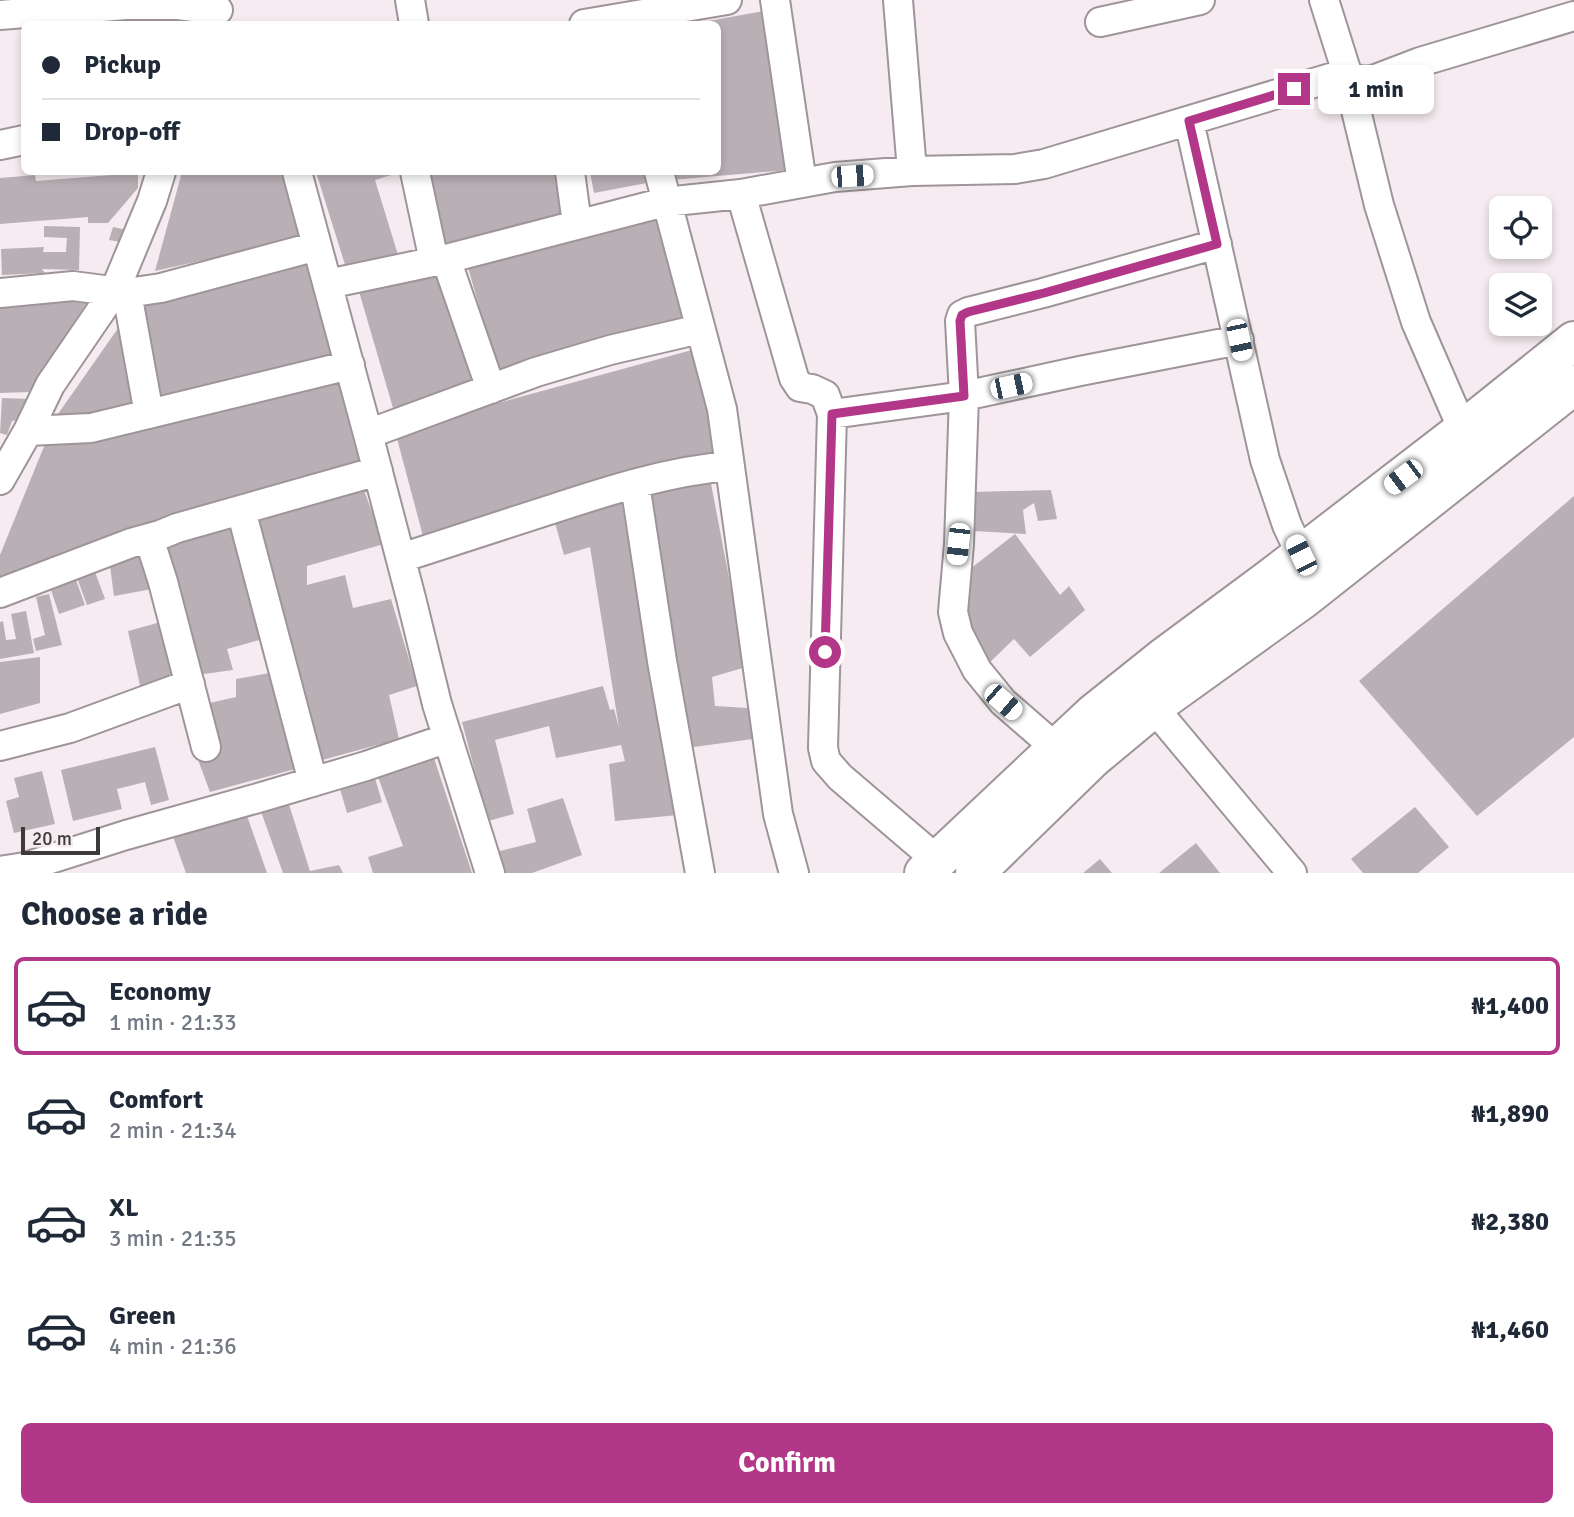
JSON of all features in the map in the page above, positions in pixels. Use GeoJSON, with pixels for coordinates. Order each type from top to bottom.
{"type":"FeatureCollection","features":[{"type":"Feature","properties":{"kind":"main road"},"geometry":{"type":"LineString","coordinates":[[975,873],[1093,758],[1104,727],[1163,658],[1464,430],[1574,341]]}},
{"type":"Feature","properties":{"kind":"main road"},"geometry":{"type":"LineString","coordinates":[[931,867],[1056,748],[1154,708],[1303,599],[1574,385]]}},
{"type":"Feature","properties":{"kind":"street"},"geometry":{"type":"LineString","coordinates":[[410,0],[414,21]]}},
{"type":"Feature","properties":{"kind":"street"},"geometry":{"type":"LineString","coordinates":[[625,21],[727,0]]}},
{"type":"Feature","properties":{"kind":"street"},"geometry":{"type":"LineString","coordinates":[[775,0],[802,183]]}},
{"type":"Feature","properties":{"kind":"street"},"geometry":{"type":"LineString","coordinates":[[898,0],[912,170]]}},
{"type":"Feature","properties":{"kind":"street"},"geometry":{"type":"LineString","coordinates":[[1100,22],[1200,0]]}},
{"type":"Feature","properties":{"kind":"street"},"geometry":{"type":"LineString","coordinates":[[1324,0],[1347,74],[1379,205],[1416,322],[1464,430]]}},
{"type":"Feature","properties":{"kind":"street"},"geometry":{"type":"LineString","coordinates":[[0,15],[126,5],[178,5],[218,11]]}},
{"type":"Feature","properties":{"kind":"street"},"geometry":{"type":"LineString","coordinates":[[328,284],[440,260],[666,202],[741,194],[835,177],[912,170],[1015,169],[1035,166],[1347,74],[1358,81],[1373,80],[1420,62],[1574,16]]}},
{"type":"Feature","properties":{"kind":"street"},"geometry":{"type":"LineString","coordinates":[[1189,121],[1265,460],[1287,526],[1301,555]]}},
{"type":"Feature","properties":{"kind":"street"},"geometry":{"type":"LineString","coordinates":[[0,145],[21,141]]}},
{"type":"Feature","properties":{"kind":"street"},"geometry":{"type":"LineString","coordinates":[[0,480],[50,385],[121,292],[160,175]]}},
{"type":"Feature","properties":{"kind":"street"},"geometry":{"type":"LineString","coordinates":[[298,175],[401,558],[437,704],[490,873]]}},
{"type":"Feature","properties":{"kind":"street"},"geometry":{"type":"LineString","coordinates":[[416,175],[440,260],[491,389]]}},
{"type":"Feature","properties":{"kind":"street"},"geometry":{"type":"LineString","coordinates":[[570,175],[577,224]]}},
{"type":"Feature","properties":{"kind":"street"},"geometry":{"type":"LineString","coordinates":[[660,175],[722,410],[778,814],[794,873]]}},
{"type":"Feature","properties":{"kind":"street"},"geometry":{"type":"LineString","coordinates":[[741,194],[794,378],[800,387],[825,395],[832,414],[823,748],[826,761],[931,867]]}},
{"type":"Feature","properties":{"kind":"street"},"geometry":{"type":"LineString","coordinates":[[1056,748],[1003,702],[977,670],[958,633],[953,612],[964,396],[960,321],[962,315],[968,312],[1217,244]]}},
{"type":"Feature","properties":{"kind":"street"},"geometry":{"type":"LineString","coordinates":[[0,293],[73,286],[121,292],[161,288],[317,246]]}},
{"type":"Feature","properties":{"kind":"street"},"geometry":{"type":"LineString","coordinates":[[121,292],[149,414]]}},
{"type":"Feature","properties":{"kind":"street"},"geometry":{"type":"LineString","coordinates":[[368,434],[536,372],[610,350],[700,329]]}},
{"type":"Feature","properties":{"kind":"street"},"geometry":{"type":"LineString","coordinates":[[832,414],[964,396],[1239,340]]}},
{"type":"Feature","properties":{"kind":"street"},"geometry":{"type":"LineString","coordinates":[[28,431],[91,428],[350,365]]}},
{"type":"Feature","properties":{"kind":"street"},"geometry":{"type":"LineString","coordinates":[[401,558],[635,484],[730,466]]}},
{"type":"Feature","properties":{"kind":"street"},"geometry":{"type":"LineString","coordinates":[[0,593],[177,528],[378,471]]}},
{"type":"Feature","properties":{"kind":"street"},"geometry":{"type":"LineString","coordinates":[[635,484],[700,873]]}},
{"type":"Feature","properties":{"kind":"street"},"geometry":{"type":"LineString","coordinates":[[241,510],[313,782]]}},
{"type":"Feature","properties":{"kind":"street"},"geometry":{"type":"LineString","coordinates":[[149,538],[163,582],[205,747]]}},
{"type":"Feature","properties":{"kind":"street"},"geometry":{"type":"LineString","coordinates":[[0,746],[70,728],[190,684]]}},
{"type":"Feature","properties":{"kind":"street"},"geometry":{"type":"LineString","coordinates":[[1154,708],[1292,873]]}},
{"type":"Feature","properties":{"kind":"street"},"geometry":{"type":"LineString","coordinates":[[0,871],[76,862],[126,835],[313,782],[448,738]]}},
{"type":"Feature","properties":{"kind":"building"},"geometry":{"type":"Polygon","coordinates":[[[769,10],[788,170],[671,180],[670,175],[721,175],[721,21],[708,21],[769,10]]]}},
{"type":"Feature","properties":{"kind":"building"},"geometry":{"type":"Polygon","coordinates":[[[35,175],[36,181],[138,175],[138,188],[108,223],[88,223],[88,217],[0,224],[0,178],[35,175]]]}},
{"type":"Feature","properties":{"kind":"building"},"geometry":{"type":"Polygon","coordinates":[[[181,175],[290,175],[308,237],[155,271],[181,175]]]}},
{"type":"Feature","properties":{"kind":"building"},"geometry":{"type":"Polygon","coordinates":[[[317,175],[391,175],[375,180],[398,255],[347,271],[317,175]]]}},
{"type":"Feature","properties":{"kind":"building"},"geometry":{"type":"Polygon","coordinates":[[[431,175],[564,175],[572,221],[445,246],[431,175]]]}},
{"type":"Feature","properties":{"kind":"building"},"geometry":{"type":"Polygon","coordinates":[[[591,175],[651,175],[652,182],[594,193],[591,175]]]}},
{"type":"Feature","properties":{"kind":"building"},"geometry":{"type":"Polygon","coordinates":[[[660,210],[691,322],[499,376],[467,264],[660,210]]]}},
{"type":"Feature","properties":{"kind":"building"},"geometry":{"type":"Polygon","coordinates":[[[44,226],[80,227],[79,270],[42,269],[45,273],[2,275],[1,249],[44,247],[43,252],[66,252],[67,238],[44,237],[44,226]]]}},
{"type":"Feature","properties":{"kind":"building"},"geometry":{"type":"Polygon","coordinates":[[[113,227],[127,230],[121,242],[109,240],[113,227]]]}},
{"type":"Feature","properties":{"kind":"building"},"geometry":{"type":"Polygon","coordinates":[[[306,257],[331,356],[160,399],[135,299],[306,257]]]}},
{"type":"Feature","properties":{"kind":"building"},"geometry":{"type":"Polygon","coordinates":[[[445,262],[480,383],[393,408],[358,288],[445,262]]]}},
{"type":"Feature","properties":{"kind":"building"},"geometry":{"type":"Polygon","coordinates":[[[93,293],[29,392],[0,393],[0,297],[93,293]]]}},
{"type":"Feature","properties":{"kind":"building"},"geometry":{"type":"Polygon","coordinates":[[[121,324],[142,411],[51,424],[121,324]]]}},
{"type":"Feature","properties":{"kind":"building"},"geometry":{"type":"Polygon","coordinates":[[[692,350],[722,459],[424,540],[395,431],[692,350]]]}},
{"type":"Feature","properties":{"kind":"building"},"geometry":{"type":"Polygon","coordinates":[[[339,376],[364,469],[0,577],[0,555],[47,439],[339,376]]]}},
{"type":"Feature","properties":{"kind":"building"},"geometry":{"type":"Polygon","coordinates":[[[2,398],[31,399],[19,420],[12,421],[7,435],[0,433],[2,398]]]}},
{"type":"Feature","properties":{"kind":"building"},"geometry":{"type":"Polygon","coordinates":[[[709,473],[746,667],[712,677],[715,706],[748,708],[753,739],[686,748],[643,488],[709,473]]]}},
{"type":"Feature","properties":{"kind":"building"},"geometry":{"type":"Polygon","coordinates":[[[362,485],[384,544],[307,566],[307,585],[345,575],[353,608],[391,599],[417,686],[389,695],[399,739],[315,762],[258,517],[362,485]]]}},
{"type":"Feature","properties":{"kind":"building"},"geometry":{"type":"Polygon","coordinates":[[[1051,490],[1057,519],[1038,521],[1034,503],[1023,510],[1026,534],[973,531],[973,492],[1051,490]]]}},
{"type":"Feature","properties":{"kind":"building"},"geometry":{"type":"Polygon","coordinates":[[[620,494],[678,815],[615,821],[609,764],[625,761],[621,745],[556,758],[549,726],[495,740],[514,814],[488,821],[462,722],[603,686],[619,728],[590,547],[564,555],[552,512],[620,494]]]}},
{"type":"Feature","properties":{"kind":"building"},"geometry":{"type":"Polygon","coordinates":[[[1574,496],[1574,737],[1477,816],[1359,681],[1574,496]]]}},
{"type":"Feature","properties":{"kind":"building"},"geometry":{"type":"Polygon","coordinates":[[[235,520],[263,639],[227,649],[233,670],[197,675],[163,539],[235,520]]]}},
{"type":"Feature","properties":{"kind":"building"},"geometry":{"type":"Polygon","coordinates":[[[1015,534],[1060,595],[1069,586],[1085,610],[1030,657],[1014,639],[988,664],[956,599],[969,594],[961,576],[1015,534]]]}},
{"type":"Feature","properties":{"kind":"building"},"geometry":{"type":"Polygon","coordinates":[[[144,552],[152,589],[114,596],[109,559],[144,552]]]}},
{"type":"Feature","properties":{"kind":"building"},"geometry":{"type":"Polygon","coordinates":[[[91,561],[105,599],[87,605],[73,567],[91,561]]]}},
{"type":"Feature","properties":{"kind":"building"},"geometry":{"type":"Polygon","coordinates":[[[72,569],[85,605],[59,614],[47,578],[72,569]]]}},
{"type":"Feature","properties":{"kind":"building"},"geometry":{"type":"Polygon","coordinates":[[[49,594],[62,645],[36,651],[33,639],[45,635],[36,597],[49,594]]]}},
{"type":"Feature","properties":{"kind":"building"},"geometry":{"type":"Polygon","coordinates":[[[26,611],[34,653],[0,659],[0,622],[3,621],[6,640],[16,639],[11,614],[26,611]]]}},
{"type":"Feature","properties":{"kind":"building"},"geometry":{"type":"Polygon","coordinates":[[[161,622],[176,678],[141,690],[128,631],[161,622]]]}},
{"type":"Feature","properties":{"kind":"building"},"geometry":{"type":"Polygon","coordinates":[[[40,657],[40,703],[0,714],[0,662],[40,657]]]}},
{"type":"Feature","properties":{"kind":"building"},"geometry":{"type":"Polygon","coordinates":[[[270,673],[299,768],[210,792],[197,757],[205,704],[236,697],[236,679],[270,673]]]}},
{"type":"Feature","properties":{"kind":"building"},"geometry":{"type":"Polygon","coordinates":[[[155,747],[169,800],[151,805],[145,782],[117,789],[122,809],[73,821],[61,770],[155,747]]]}},
{"type":"Feature","properties":{"kind":"building"},"geometry":{"type":"Polygon","coordinates":[[[431,749],[472,873],[373,873],[368,857],[403,846],[374,766],[431,749]]]}},
{"type":"Feature","properties":{"kind":"building"},"geometry":{"type":"Polygon","coordinates":[[[42,771],[55,824],[14,833],[6,801],[19,797],[14,778],[42,771]]]}},
{"type":"Feature","properties":{"kind":"building"},"geometry":{"type":"Polygon","coordinates":[[[375,778],[382,802],[347,813],[340,789],[375,778]]]}},
{"type":"Feature","properties":{"kind":"building"},"geometry":{"type":"Polygon","coordinates":[[[286,795],[310,871],[339,865],[343,873],[283,873],[259,806],[286,795]]]}},
{"type":"Feature","properties":{"kind":"building"},"geometry":{"type":"Polygon","coordinates":[[[563,798],[582,855],[532,873],[501,873],[492,853],[536,842],[527,809],[563,798]]]}},
{"type":"Feature","properties":{"kind":"building"},"geometry":{"type":"Polygon","coordinates":[[[244,807],[267,873],[186,873],[171,831],[244,807]]]}},
{"type":"Feature","properties":{"kind":"building"},"geometry":{"type":"Polygon","coordinates":[[[1415,807],[1449,847],[1418,873],[1363,873],[1351,859],[1415,807]]]}},
{"type":"Feature","properties":{"kind":"building"},"geometry":{"type":"Polygon","coordinates":[[[1196,843],[1220,873],[1159,873],[1196,843]]]}},
{"type":"Feature","properties":{"kind":"building"},"geometry":{"type":"Polygon","coordinates":[[[1100,859],[1112,873],[1083,873],[1100,859]]]}},
{"type":"Feature","properties":{"kind":"route"},"geometry":{"type":"LineString","coordinates":[[825,652],[832,414],[964,396],[960,321],[962,315],[968,312],[1217,244],[1189,121],[1294,89]]}}]}
